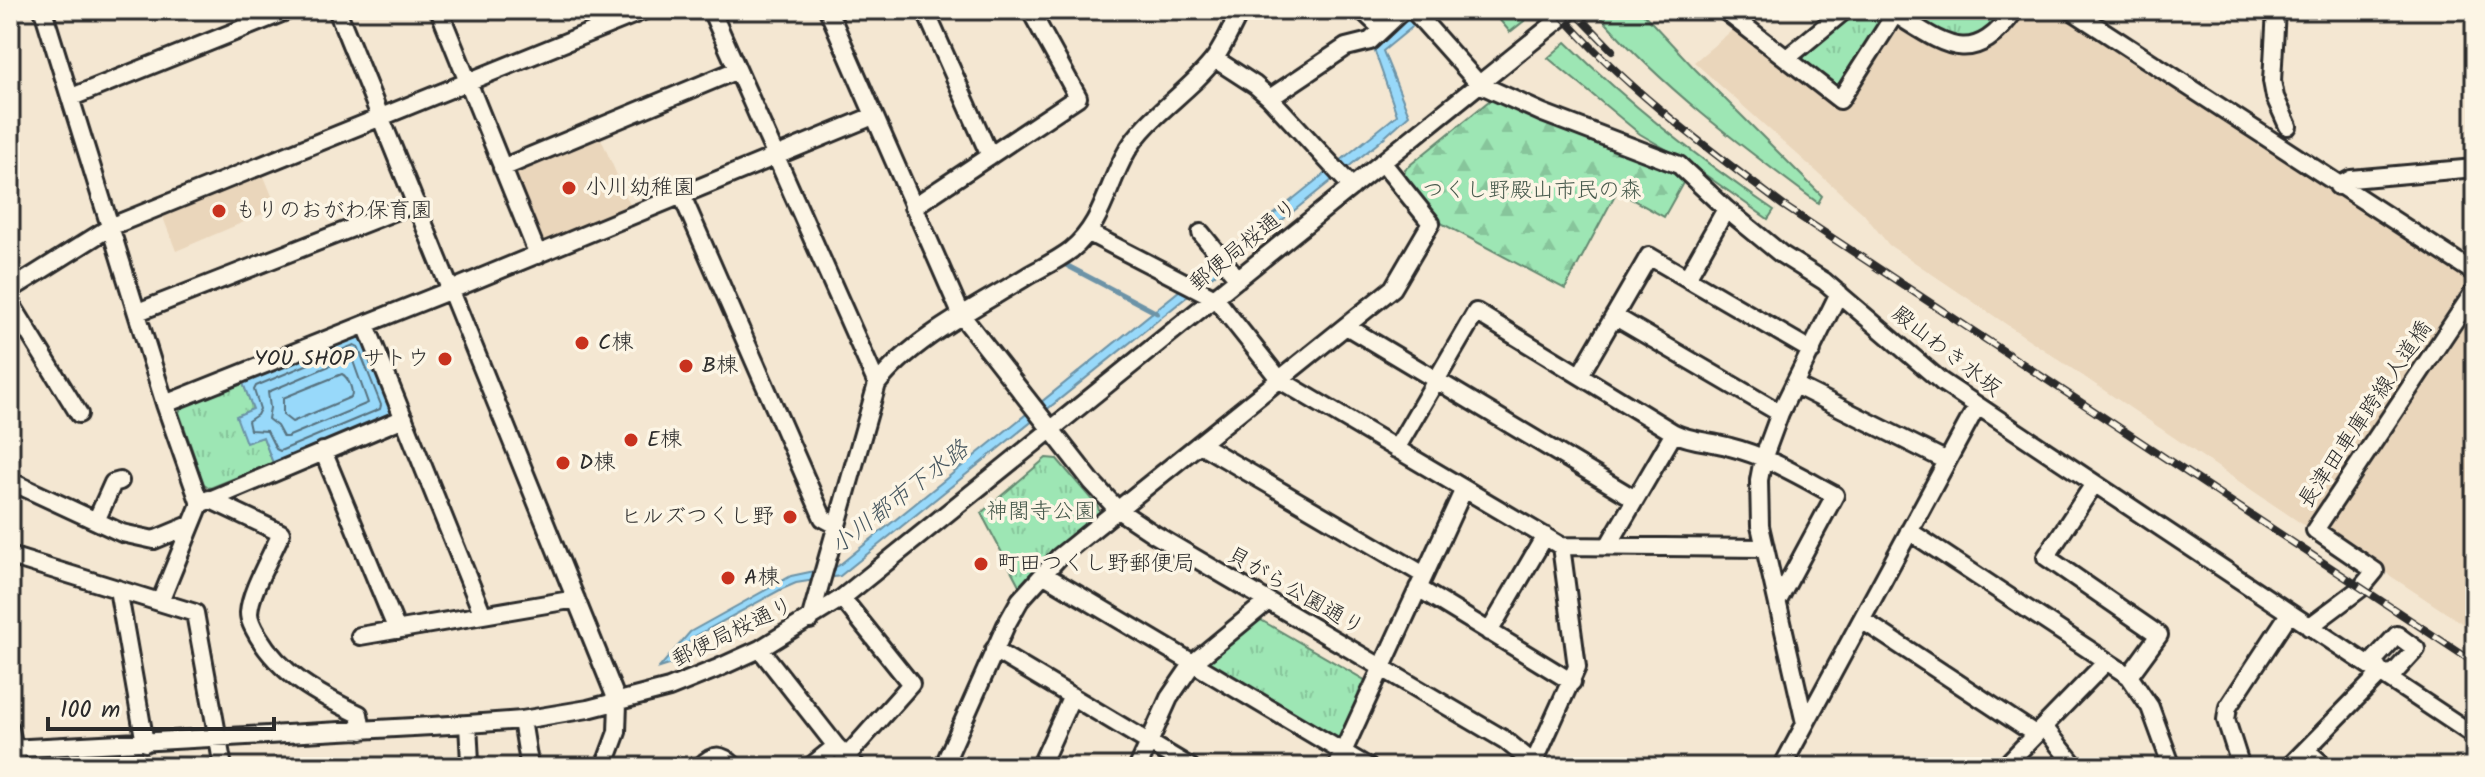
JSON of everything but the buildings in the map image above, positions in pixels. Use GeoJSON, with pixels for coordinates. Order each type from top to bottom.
{"type":"FeatureCollection","features":[{"type":"Feature","properties":{"kind":"street"},"geometry":{"type":"LineString","coordinates":[[43,10],[165,404],[204,502],[281,533],[251,604],[249,617],[264,646],[283,669],[321,696],[359,714],[362,731]]}},
{"type":"Feature","properties":{"kind":"street"},"geometry":{"type":"LineString","coordinates":[[72,97],[289,10]]}},
{"type":"Feature","properties":{"kind":"street"},"geometry":{"type":"LineString","coordinates":[[337,10],[618,703],[617,732],[604,767]]}},
{"type":"Feature","properties":{"kind":"street"},"geometry":{"type":"LineString","coordinates":[[439,10],[538,255]]}},
{"type":"Feature","properties":{"kind":"street"},"geometry":{"type":"LineString","coordinates":[[10,290],[112,226],[645,10]]}},
{"type":"Feature","properties":{"kind":"street"},"geometry":{"type":"LineString","coordinates":[[711,10],[877,384]]}},
{"type":"Feature","properties":{"kind":"street","name":"貝がら公園通り"},"geometry":{"type":"LineString","coordinates":[[828,10],[962,316],[1050,430],[1118,510],[1505,740],[1535,765]]}},
{"type":"Feature","properties":{"kind":"street"},"geometry":{"type":"LineString","coordinates":[[925,10],[990,156]]}},
{"type":"Feature","properties":{"kind":"street"},"geometry":{"type":"LineString","coordinates":[[913,207],[1078,97],[1030,10]]}},
{"type":"Feature","properties":{"kind":"street"},"geometry":{"type":"LineString","coordinates":[[810,620],[877,384],[893,363],[962,316],[1069,251],[1089,233],[1129,149],[1149,124],[1215,59],[1241,10]]}},
{"type":"Feature","properties":{"kind":"street"},"geometry":{"type":"LineString","coordinates":[[1362,10],[1382,29]]}},
{"type":"Feature","properties":{"kind":"street"},"geometry":{"type":"LineString","coordinates":[[1270,98],[1346,47],[1370,41],[1403,10]]}},
{"type":"Feature","properties":{"kind":"street","name":"郵便局桜通り"},"geometry":{"type":"LineString","coordinates":[[12,749],[522,720],[618,703],[669,688],[760,649],[842,598],[1215,298],[1228,267],[1352,187],[1571,10]]}},
{"type":"Feature","properties":{"kind":"street"},"geometry":{"type":"LineString","coordinates":[[1724,10],[1840,100],[1895,14],[1939,41],[1965,47],[1989,39],[2002,29],[2015,10]]}},
{"type":"Feature","properties":{"kind":"street"},"geometry":{"type":"LineString","coordinates":[[1787,58],[1845,10]]}},
{"type":"Feature","properties":{"kind":"street"},"geometry":{"type":"LineString","coordinates":[[2071,10],[2475,273]]}},
{"type":"Feature","properties":{"kind":"street"},"geometry":{"type":"LineString","coordinates":[[2276,10],[2272,81],[2275,97],[2288,126]]}},
{"type":"Feature","properties":{"kind":"street"},"geometry":{"type":"LineString","coordinates":[[1417,14],[1479,84]]}},
{"type":"Feature","properties":{"kind":"street"},"geometry":{"type":"LineString","coordinates":[[1215,59],[1270,98],[1352,187]]}},
{"type":"Feature","properties":{"kind":"street"},"geometry":{"type":"LineString","coordinates":[[502,168],[737,70]]}},
{"type":"Feature","properties":{"kind":"street","name":"殿山わき水坂"},"geometry":{"type":"LineString","coordinates":[[1479,84],[1543,113],[1679,165],[1726,209],[1781,254],[1839,293],[1942,382],[2475,736]]}},
{"type":"Feature","properties":{"kind":"street"},"geometry":{"type":"LineString","coordinates":[[165,404],[366,325],[873,116]]}},
{"type":"Feature","properties":{"kind":"street"},"geometry":{"type":"LineString","coordinates":[[943,767],[994,650],[1020,600],[1043,574],[1393,288],[1431,223],[1382,162]]}},
{"type":"Feature","properties":{"kind":"street"},"geometry":{"type":"LineString","coordinates":[[2338,186],[2351,179],[2475,168]]}},
{"type":"Feature","properties":{"kind":"street"},"geometry":{"type":"LineString","coordinates":[[682,196],[823,518],[836,525]]}},
{"type":"Feature","properties":{"kind":"street"},"geometry":{"type":"LineString","coordinates":[[138,312],[416,203]]}},
{"type":"Feature","properties":{"kind":"street"},"geometry":{"type":"LineString","coordinates":[[1687,278],[1726,209]]}},
{"type":"Feature","properties":{"kind":"street"},"geometry":{"type":"LineString","coordinates":[[1089,233],[1215,298],[1280,380],[1561,546],[1765,548]]}},
{"type":"Feature","properties":{"kind":"street"},"geometry":{"type":"LineString","coordinates":[[1201,233],[1228,267]]}},
{"type":"Feature","properties":{"kind":"street"},"geometry":{"type":"LineString","coordinates":[[1580,375],[1649,256],[1812,351]]}},
{"type":"Feature","properties":{"kind":"street","name":"長津田車庫跨線人道橋"},"geometry":{"type":"LineString","coordinates":[[2309,627],[2361,588],[2375,571],[2315,530],[2475,290]]}},
{"type":"Feature","properties":{"kind":"street"},"geometry":{"type":"LineString","coordinates":[[1805,723],[1765,548],[1759,508],[1759,480],[1763,459],[1780,413],[1839,293]]}},
{"type":"Feature","properties":{"kind":"street"},"geometry":{"type":"LineString","coordinates":[[10,302],[77,401]]}},
{"type":"Feature","properties":{"kind":"street"},"geometry":{"type":"LineString","coordinates":[[1396,449],[1476,312],[1674,433],[1696,442],[1730,446],[1835,495],[1778,601]]}},
{"type":"Feature","properties":{"kind":"street"},"geometry":{"type":"LineString","coordinates":[[1614,316],[1780,413]]}},
{"type":"Feature","properties":{"kind":"street"},"geometry":{"type":"LineString","coordinates":[[366,325],[483,615]]}},
{"type":"Feature","properties":{"kind":"street"},"geometry":{"type":"LineString","coordinates":[[1346,326],[1635,499]]}},
{"type":"Feature","properties":{"kind":"street"},"geometry":{"type":"LineString","coordinates":[[1795,385],[1947,461]]}},
{"type":"Feature","properties":{"kind":"street"},"geometry":{"type":"LineString","coordinates":[[1788,765],[1805,723],[1977,406]]}},
{"type":"Feature","properties":{"kind":"street"},"geometry":{"type":"LineString","coordinates":[[160,602],[190,525],[204,502],[404,418]]}},
{"type":"Feature","properties":{"kind":"street"},"geometry":{"type":"LineString","coordinates":[[1608,546],[1674,433]]}},
{"type":"Feature","properties":{"kind":"street"},"geometry":{"type":"LineString","coordinates":[[1200,444],[1421,582],[1489,632],[1572,682]]}},
{"type":"Feature","properties":{"kind":"street"},"geometry":{"type":"LineString","coordinates":[[323,451],[397,630]]}},
{"type":"Feature","properties":{"kind":"street"},"geometry":{"type":"LineString","coordinates":[[10,481],[122,533],[154,540],[190,525]]}},
{"type":"Feature","properties":{"kind":"street"},"geometry":{"type":"LineString","coordinates":[[96,521],[113,483],[120,481]]}},
{"type":"Feature","properties":{"kind":"street"},"geometry":{"type":"LineString","coordinates":[[2094,484],[2046,557],[2159,635],[2129,676]]}},
{"type":"Feature","properties":{"kind":"street"},"geometry":{"type":"LineString","coordinates":[[1340,760],[1464,489]]}},
{"type":"Feature","properties":{"kind":"street"},"geometry":{"type":"LineString","coordinates":[[1909,531],[2129,676],[2150,707],[2172,767]]}},
{"type":"Feature","properties":{"kind":"street"},"geometry":{"type":"LineString","coordinates":[[1489,632],[1545,536]]}},
{"type":"Feature","properties":{"kind":"street"},"geometry":{"type":"LineString","coordinates":[[1535,765],[1577,667],[1561,546]]}},
{"type":"Feature","properties":{"kind":"street"},"geometry":{"type":"LineString","coordinates":[[10,556],[195,613],[223,767]]}},
{"type":"Feature","properties":{"kind":"street"},"geometry":{"type":"LineString","coordinates":[[1043,574],[1193,663],[1340,760],[1368,767]]}},
{"type":"Feature","properties":{"kind":"street"},"geometry":{"type":"LineString","coordinates":[[118,589],[145,743]]}},
{"type":"Feature","properties":{"kind":"street"},"geometry":{"type":"LineString","coordinates":[[810,767],[846,757],[911,684],[842,598]]}},
{"type":"Feature","properties":{"kind":"street"},"geometry":{"type":"LineString","coordinates":[[360,636],[576,599]]}},
{"type":"Feature","properties":{"kind":"street"},"geometry":{"type":"LineString","coordinates":[[1138,767],[1169,698],[1193,663],[1268,601]]}},
{"type":"Feature","properties":{"kind":"street"},"geometry":{"type":"LineString","coordinates":[[2241,767],[2226,720],[2228,707],[2289,614]]}},
{"type":"Feature","properties":{"kind":"street"},"geometry":{"type":"LineString","coordinates":[[1862,620],[2039,730],[2076,767]]}},
{"type":"Feature","properties":{"kind":"street"},"geometry":{"type":"LineString","coordinates":[[760,649],[846,757]]}},
{"type":"Feature","properties":{"kind":"street"},"geometry":{"type":"LineString","coordinates":[[994,650],[1190,767]]}},
{"type":"Feature","properties":{"kind":"street"},"geometry":{"type":"LineString","coordinates":[[2004,767],[2106,662]]}},
{"type":"Feature","properties":{"kind":"street"},"geometry":{"type":"LineString","coordinates":[[2289,767],[2380,674]]}},
{"type":"Feature","properties":{"kind":"street"},"geometry":{"type":"LineString","coordinates":[[1040,767],[1072,696]]}},
{"type":"Feature","properties":{"kind":"street"},"geometry":{"type":"LineString","coordinates":[[522,720],[529,763]]}},
{"type":"Feature","properties":{"kind":"street"},"geometry":{"type":"LineString","coordinates":[[463,767],[470,762],[468,724]]}},
{"type":"Feature","properties":{"kind":"street"},"geometry":{"type":"LineString","coordinates":[[10,729],[18,767]]}},
{"type":"Feature","properties":{"kind":"street"},"geometry":{"type":"LineString","coordinates":[[2306,750],[2325,767]]}},
{"type":"Feature","properties":{"kind":"street"},"geometry":{"type":"LineString","coordinates":[[700,767],[716,755],[722,755],[735,767]]}},
{"type":"Feature","properties":{"kind":"shaded area"},"geometry":{"type":"Polygon","coordinates":[[[2024,10],[2060,10],[2217,112],[2375,221],[2475,283],[2475,632],[2377,567],[2305,526],[1889,245],[1863,213],[1694,62],[1735,28],[1840,110],[1892,32],[1907,29],[1939,49],[1951,52],[1996,42],[2009,32],[2024,10]]]}},
{"type":"Feature","properties":{"kind":"shaded area","name":"小川幼稚園"},"geometry":{"type":"Polygon","coordinates":[[[599,134],[630,205],[544,242],[538,241],[509,172],[599,134]]]}},
{"type":"Feature","properties":{"kind":"shaded area","name":"もりのおがわ保育園"},"geometry":{"type":"Polygon","coordinates":[[[263,174],[277,208],[176,251],[162,215],[263,174]]]}},
{"type":"Feature","properties":{"kind":"green space"},"geometry":{"type":"Polygon","coordinates":[[[1491,10],[1538,10],[1510,32],[1491,10]]]}},
{"type":"Feature","properties":{"kind":"green space"},"geometry":{"type":"Polygon","coordinates":[[[1606,10],[1640,10],[1822,196],[1818,203],[1676,92],[1599,15],[1606,10]]]}},
{"type":"Feature","properties":{"kind":"green space"},"geometry":{"type":"Polygon","coordinates":[[[1858,10],[1890,10],[1843,83],[1831,85],[1803,64],[1804,55],[1858,10]]]}},
{"type":"Feature","properties":{"kind":"green space"},"geometry":{"type":"Polygon","coordinates":[[[1901,10],[2007,10],[1987,31],[1963,39],[1941,34],[1901,10]]]}},
{"type":"Feature","properties":{"kind":"green space"},"geometry":{"type":"Polygon","coordinates":[[[1566,42],[1666,131],[1774,210],[1768,219],[1683,159],[1640,134],[1548,58],[1566,42]]]}},
{"type":"Feature","properties":{"kind":"green space","name":"つくし野殿山市民の森"},"geometry":{"type":"Polygon","coordinates":[[[1496,100],[1668,170],[1684,181],[1664,217],[1617,191],[1565,289],[1441,223],[1404,176],[1405,169],[1489,101],[1496,100]]]}},
{"type":"Feature","properties":{"kind":"green space"},"geometry":{"type":"Polygon","coordinates":[[[243,383],[253,409],[237,416],[246,442],[263,437],[273,463],[210,488],[204,484],[179,412],[183,406],[243,383]]]}},
{"type":"Feature","properties":{"kind":"green space","name":"神閣寺公園"},"geometry":{"type":"Polygon","coordinates":[[[1046,458],[1057,459],[1098,507],[1100,514],[1021,589],[981,513],[1046,458]]]}},
{"type":"Feature","properties":{"kind":"green space"},"geometry":{"type":"Polygon","coordinates":[[[1259,619],[1368,682],[1340,741],[1206,663],[1259,619]]]}},
{"type":"Feature","properties":{"kind":"water"},"geometry":{"type":"Polygon","coordinates":[[[1413,10],[1425,10],[1411,28],[1383,51],[1409,115],[1378,143],[840,576],[796,583],[780,590],[692,638],[675,663],[659,668],[690,632],[791,576],[838,566],[1397,115],[1374,49],[1413,10]]]}},
{"type":"Feature","properties":{"kind":"water"},"geometry":{"type":"Polygon","coordinates":[[[357,335],[363,337],[392,409],[389,414],[273,463],[263,437],[246,443],[236,416],[253,409],[243,383],[357,335]]]}},
{"type":"Feature","properties":{"kind":"waterway"},"geometry":{"type":"LineString","coordinates":[[1066,265],[1157,313]]}},
{"type":"Feature","properties":{"kind":"railway"},"geometry":{"type":"LineString","coordinates":[[1557,10],[1637,90],[1784,206],[2475,663]]}},
{"type":"Feature","properties":{"kind":"railway"},"geometry":{"type":"LineString","coordinates":[[1573,10],[1612,50]]}},
{"type":"Feature","properties":{"kind":"place","name":"小川幼稚園"},"geometry":{"type":"Point","coordinates":[569,188]}},
{"type":"Feature","properties":{"kind":"place","name":"もりのおがわ保育園"},"geometry":{"type":"Point","coordinates":[219,211]}},
{"type":"Feature","properties":{"kind":"place","name":"C棟"},"geometry":{"type":"Point","coordinates":[582,343]}},
{"type":"Feature","properties":{"kind":"place","name":"YOU SHOP サトウ"},"geometry":{"type":"Point","coordinates":[445,359]}},
{"type":"Feature","properties":{"kind":"place","name":"B棟"},"geometry":{"type":"Point","coordinates":[686,366]}},
{"type":"Feature","properties":{"kind":"place","name":"E棟"},"geometry":{"type":"Point","coordinates":[631,440]}},
{"type":"Feature","properties":{"kind":"place","name":"D棟"},"geometry":{"type":"Point","coordinates":[563,463]}},
{"type":"Feature","properties":{"kind":"place","name":"ヒルズつくし野"},"geometry":{"type":"Point","coordinates":[790,517]}},
{"type":"Feature","properties":{"kind":"place","name":"町田つくし野郵便局"},"geometry":{"type":"Point","coordinates":[981,564]}},
{"type":"Feature","properties":{"kind":"place","name":"A棟"},"geometry":{"type":"Point","coordinates":[728,578]}},
{"type":"Feature","properties":{"kind":"water label","name":"小川都市下水路"},"geometry":{"type":"Point","coordinates":[900,498]}}]}
